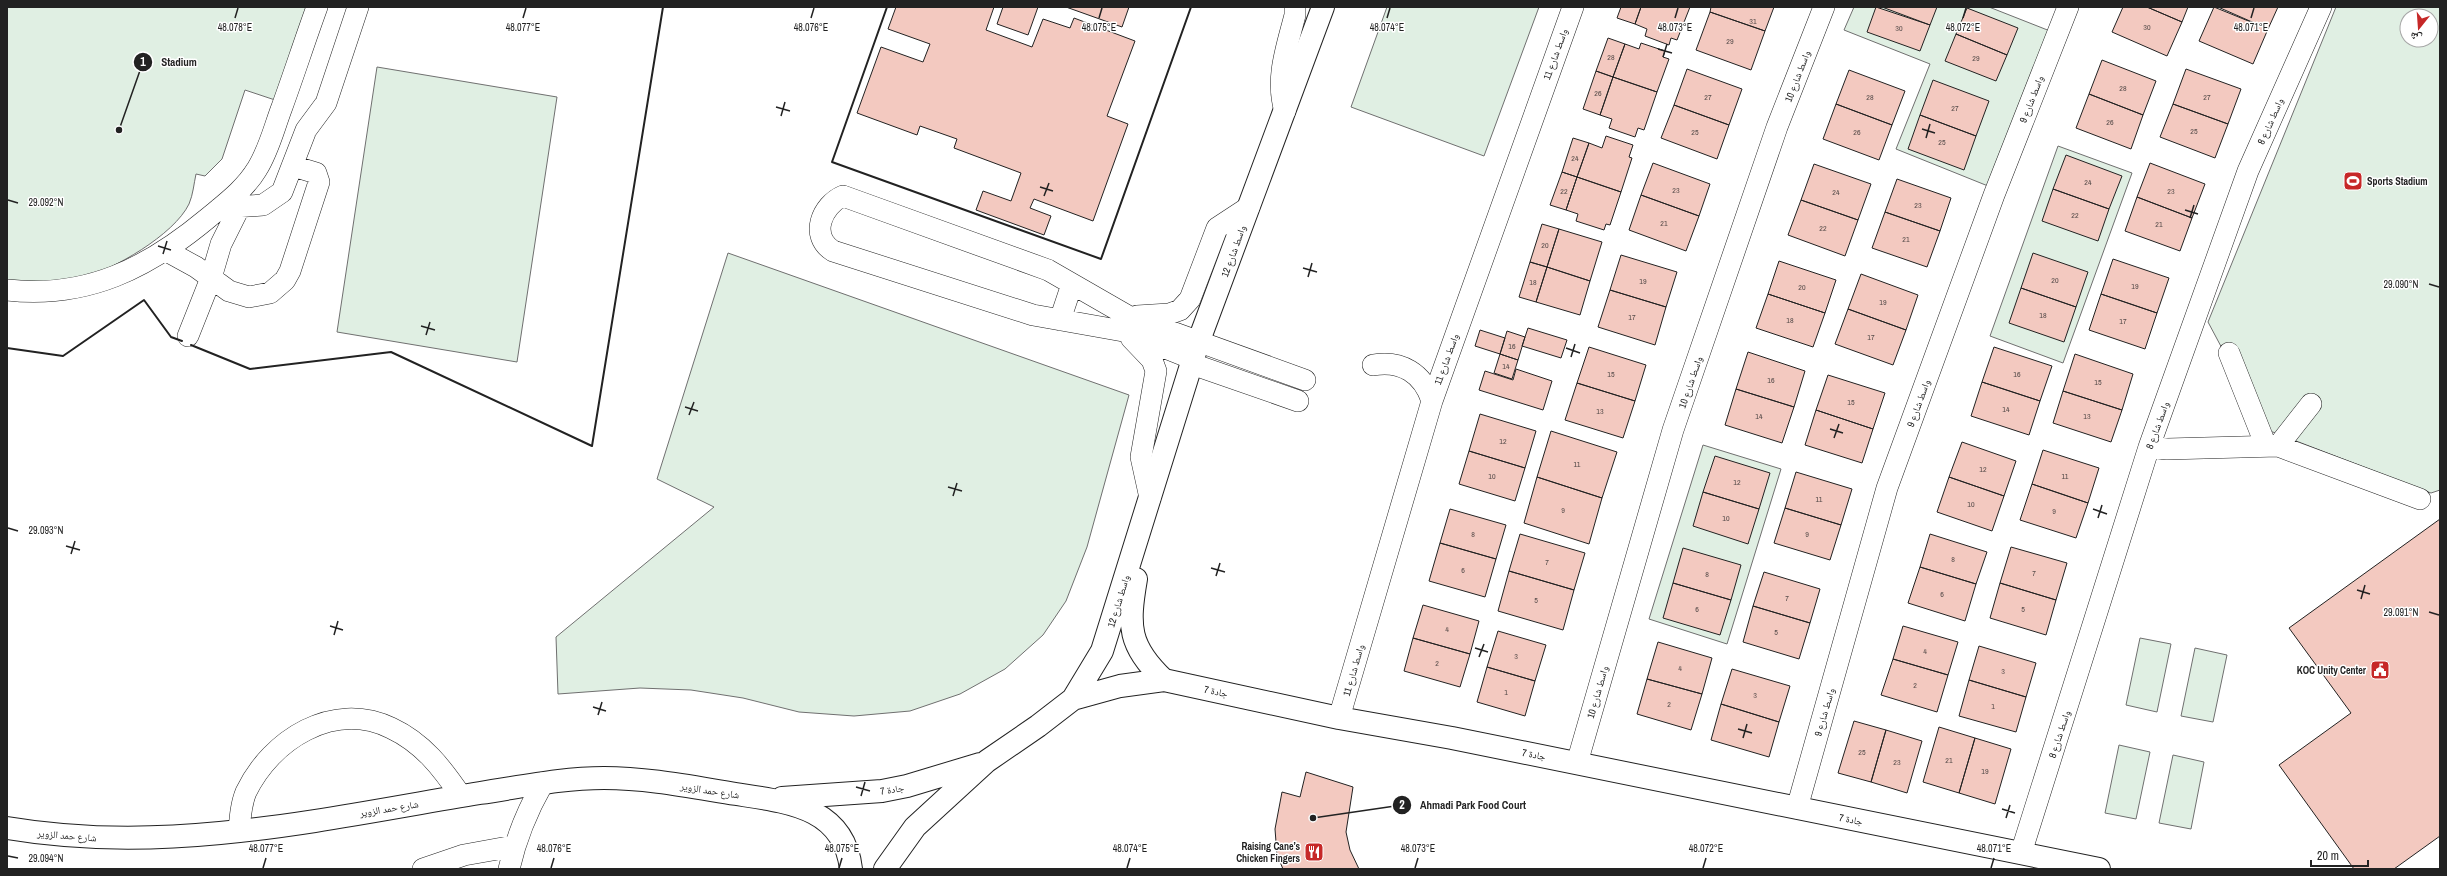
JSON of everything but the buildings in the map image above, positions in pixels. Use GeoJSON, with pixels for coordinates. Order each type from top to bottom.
{"type":"FeatureCollection","features":[{"type":"Feature","properties":{"kind":"main road","name":"واسط شارع 12"},"geometry":{"type":"LineString","coordinates":[[1073,699],[1102,650],[1194,355],[1323,7]]}},
{"type":"Feature","properties":{"kind":"main road","name":"واسط شارع 12"},"geometry":{"type":"LineString","coordinates":[[1150,498],[1131,608],[1132,635],[1146,663],[1164,680]]}},
{"type":"Feature","properties":{"kind":"main road","name":"جادة 7"},"geometry":{"type":"LineString","coordinates":[[885,869],[915,827],[987,761],[1038,726],[1073,699],[1120,686],[1164,680],[1339,718],[1577,763],[2099,869]]}},
{"type":"Feature","properties":{"kind":"main road","name":"جادة 7"},"geometry":{"type":"LineString","coordinates":[[769,799],[882,791],[907,786],[987,761]]}},
{"type":"Feature","properties":{"kind":"main road","name":"شارع حمد الزوير"},"geometry":{"type":"LineString","coordinates":[[7,828],[35,833],[112,839],[239,831],[543,783],[602,778],[629,778],[769,799]]}},
{"type":"Feature","properties":{"kind":"main road"},"geometry":{"type":"LineString","coordinates":[[769,799],[804,809],[830,822],[843,837],[849,854],[851,869]]}},
{"type":"Feature","properties":{"kind":"street"},"geometry":{"type":"LineString","coordinates":[[7,290],[46,292],[94,284],[140,266],[229,208],[247,184],[265,154],[317,7]]}},
{"type":"Feature","properties":{"kind":"street"},"geometry":{"type":"LineString","coordinates":[[229,208],[263,205],[277,197],[285,186],[306,130],[326,103],[358,7]]}},
{"type":"Feature","properties":{"kind":"street"},"geometry":{"type":"LineString","coordinates":[[1285,110],[1281,94],[1280,77],[1295,15],[1295,7]]}},
{"type":"Feature","properties":{"kind":"street","name":"واسط شارع 11"},"geometry":{"type":"LineString","coordinates":[[1339,718],[1432,401],[1572,7]]}},
{"type":"Feature","properties":{"kind":"street","name":"واسط شارع 10"},"geometry":{"type":"LineString","coordinates":[[1577,763],[1673,430],[1777,127],[1824,7]]}},
{"type":"Feature","properties":{"kind":"street","name":"واسط شارع 9"},"geometry":{"type":"LineString","coordinates":[[1797,808],[1887,488],[1994,195],[2068,7]]}},
{"type":"Feature","properties":{"kind":"street","name":"واسط شارع 8"},"geometry":{"type":"LineString","coordinates":[[2021,853],[2149,447],[2248,171],[2321,7]]}},
{"type":"Feature","properties":{"kind":"street"},"geometry":{"type":"LineString","coordinates":[[165,250],[211,278],[229,291],[250,297],[270,293],[285,280],[319,179],[316,173],[293,166]]}},
{"type":"Feature","properties":{"kind":"street"},"geometry":{"type":"LineString","coordinates":[[1249,207],[1217,228],[1190,299],[1180,310],[1125,324],[1060,320],[1033,315],[832,251],[822,242],[819,232],[825,209],[834,200],[843,196],[1048,270],[1072,284],[1125,324],[1298,401]]}},
{"type":"Feature","properties":{"kind":"street"},"geometry":{"type":"LineString","coordinates":[[188,336],[211,278],[221,244],[229,208]]}},
{"type":"Feature","properties":{"kind":"street"},"geometry":{"type":"LineString","coordinates":[[1060,320],[1072,284]]}},
{"type":"Feature","properties":{"kind":"street"},"geometry":{"type":"LineString","coordinates":[[1125,324],[1152,360],[1156,371],[1141,457],[1150,498]]}},
{"type":"Feature","properties":{"kind":"street"},"geometry":{"type":"LineString","coordinates":[[2229,353],[2272,446]]}},
{"type":"Feature","properties":{"kind":"street"},"geometry":{"type":"LineString","coordinates":[[1194,355],[1305,380]]}},
{"type":"Feature","properties":{"kind":"street"},"geometry":{"type":"LineString","coordinates":[[1372,364],[1394,363],[1405,367],[1423,380],[1432,401]]}},
{"type":"Feature","properties":{"kind":"street"},"geometry":{"type":"LineString","coordinates":[[2272,446],[2311,404]]}},
{"type":"Feature","properties":{"kind":"street"},"geometry":{"type":"LineString","coordinates":[[2149,447],[2167,449],[2272,446],[2420,499]]}},
{"type":"Feature","properties":{"kind":"street"},"geometry":{"type":"LineString","coordinates":[[239,831],[246,794],[258,771],[289,739],[306,728],[336,720],[360,719],[390,727],[416,742],[441,767],[462,796]]}},
{"type":"Feature","properties":{"kind":"street"},"geometry":{"type":"LineString","coordinates":[[510,869],[514,846],[529,808],[543,783]]}},
{"type":"Feature","properties":{"kind":"street"},"geometry":{"type":"LineString","coordinates":[[423,869],[464,855],[514,846]]}},
{"type":"Feature","properties":{"kind":"green space"},"geometry":{"type":"Polygon","coordinates":[[[7,7],[310,7],[281,102],[245,90],[222,159],[205,176],[196,174],[189,204],[170,228],[141,250],[109,268],[80,279],[63,282],[7,284],[7,7]]]}},
{"type":"Feature","properties":{"kind":"green space"},"geometry":{"type":"Polygon","coordinates":[[[1387,7],[1539,7],[1484,156],[1351,107],[1387,7]]]}},
{"type":"Feature","properties":{"kind":"green space"},"geometry":{"type":"Polygon","coordinates":[[[1854,7],[1989,7],[2050,31],[1988,186],[1896,149],[1930,64],[1844,30],[1854,7]]]}},
{"type":"Feature","properties":{"kind":"green space","name":"Sports Stadium"},"geometry":{"type":"Polygon","coordinates":[[[2336,7],[2440,7],[2440,490],[2431,493],[2265,429],[2208,322],[2336,7]]]}},
{"type":"Feature","properties":{"kind":"green space"},"geometry":{"type":"Polygon","coordinates":[[[377,67],[557,97],[517,362],[337,332],[377,67]]]}},
{"type":"Feature","properties":{"kind":"green space"},"geometry":{"type":"Polygon","coordinates":[[[2058,146],[2132,173],[2063,363],[1990,336],[2058,146]]]}},
{"type":"Feature","properties":{"kind":"green space"},"geometry":{"type":"Polygon","coordinates":[[[728,253],[1129,395],[1087,547],[1066,601],[1043,635],[1005,669],[960,694],[910,711],[854,716],[799,712],[743,698],[691,690],[640,688],[558,694],[556,637],[714,507],[657,479],[728,253]]]}},
{"type":"Feature","properties":{"kind":"green space"},"geometry":{"type":"Polygon","coordinates":[[[1703,445],[1781,469],[1727,644],[1649,619],[1703,445]]]}},
{"type":"Feature","properties":{"kind":"green space"},"geometry":{"type":"Polygon","coordinates":[[[2140,638],[2171,644],[2157,712],[2126,705],[2140,638]]]}},
{"type":"Feature","properties":{"kind":"green space"},"geometry":{"type":"Polygon","coordinates":[[[2195,648],[2227,655],[2213,722],[2181,716],[2195,648]]]}},
{"type":"Feature","properties":{"kind":"green space"},"geometry":{"type":"Polygon","coordinates":[[[2119,745],[2150,752],[2136,819],[2105,813],[2119,745]]]}},
{"type":"Feature","properties":{"kind":"green space"},"geometry":{"type":"Polygon","coordinates":[[[2173,755],[2204,762],[2191,829],[2159,823],[2173,755]]]}},
{"type":"Feature","properties":{"kind":"wall"},"geometry":{"type":"LineString","coordinates":[[191,345],[250,369],[391,352],[592,446],[663,7]]}},
{"type":"Feature","properties":{"kind":"wall"},"geometry":{"type":"LineString","coordinates":[[887,7],[832,162],[1101,259],[1191,7]]}},
{"type":"Feature","properties":{"kind":"wall"},"geometry":{"type":"LineString","coordinates":[[7,348],[63,356],[144,300],[171,337],[182,341]]}},
{"type":"Feature","properties":{"kind":"place","name":"Stadium"},"geometry":{"type":"Point","coordinates":[119,130]}},
{"type":"Feature","properties":{"kind":"place","name":"Sports Stadium"},"geometry":{"type":"Point","coordinates":[2353,181]}},
{"type":"Feature","properties":{"kind":"place","name":"KOC Unity Center"},"geometry":{"type":"Point","coordinates":[2380,670]}},
{"type":"Feature","properties":{"kind":"place","name":"Ahmadi Park Food Court"},"geometry":{"type":"Point","coordinates":[1313,818]}},
{"type":"Feature","properties":{"kind":"place","name":"Raising Cane’s Chicken Fingers"},"geometry":{"type":"Point","coordinates":[1314,852]}}]}
